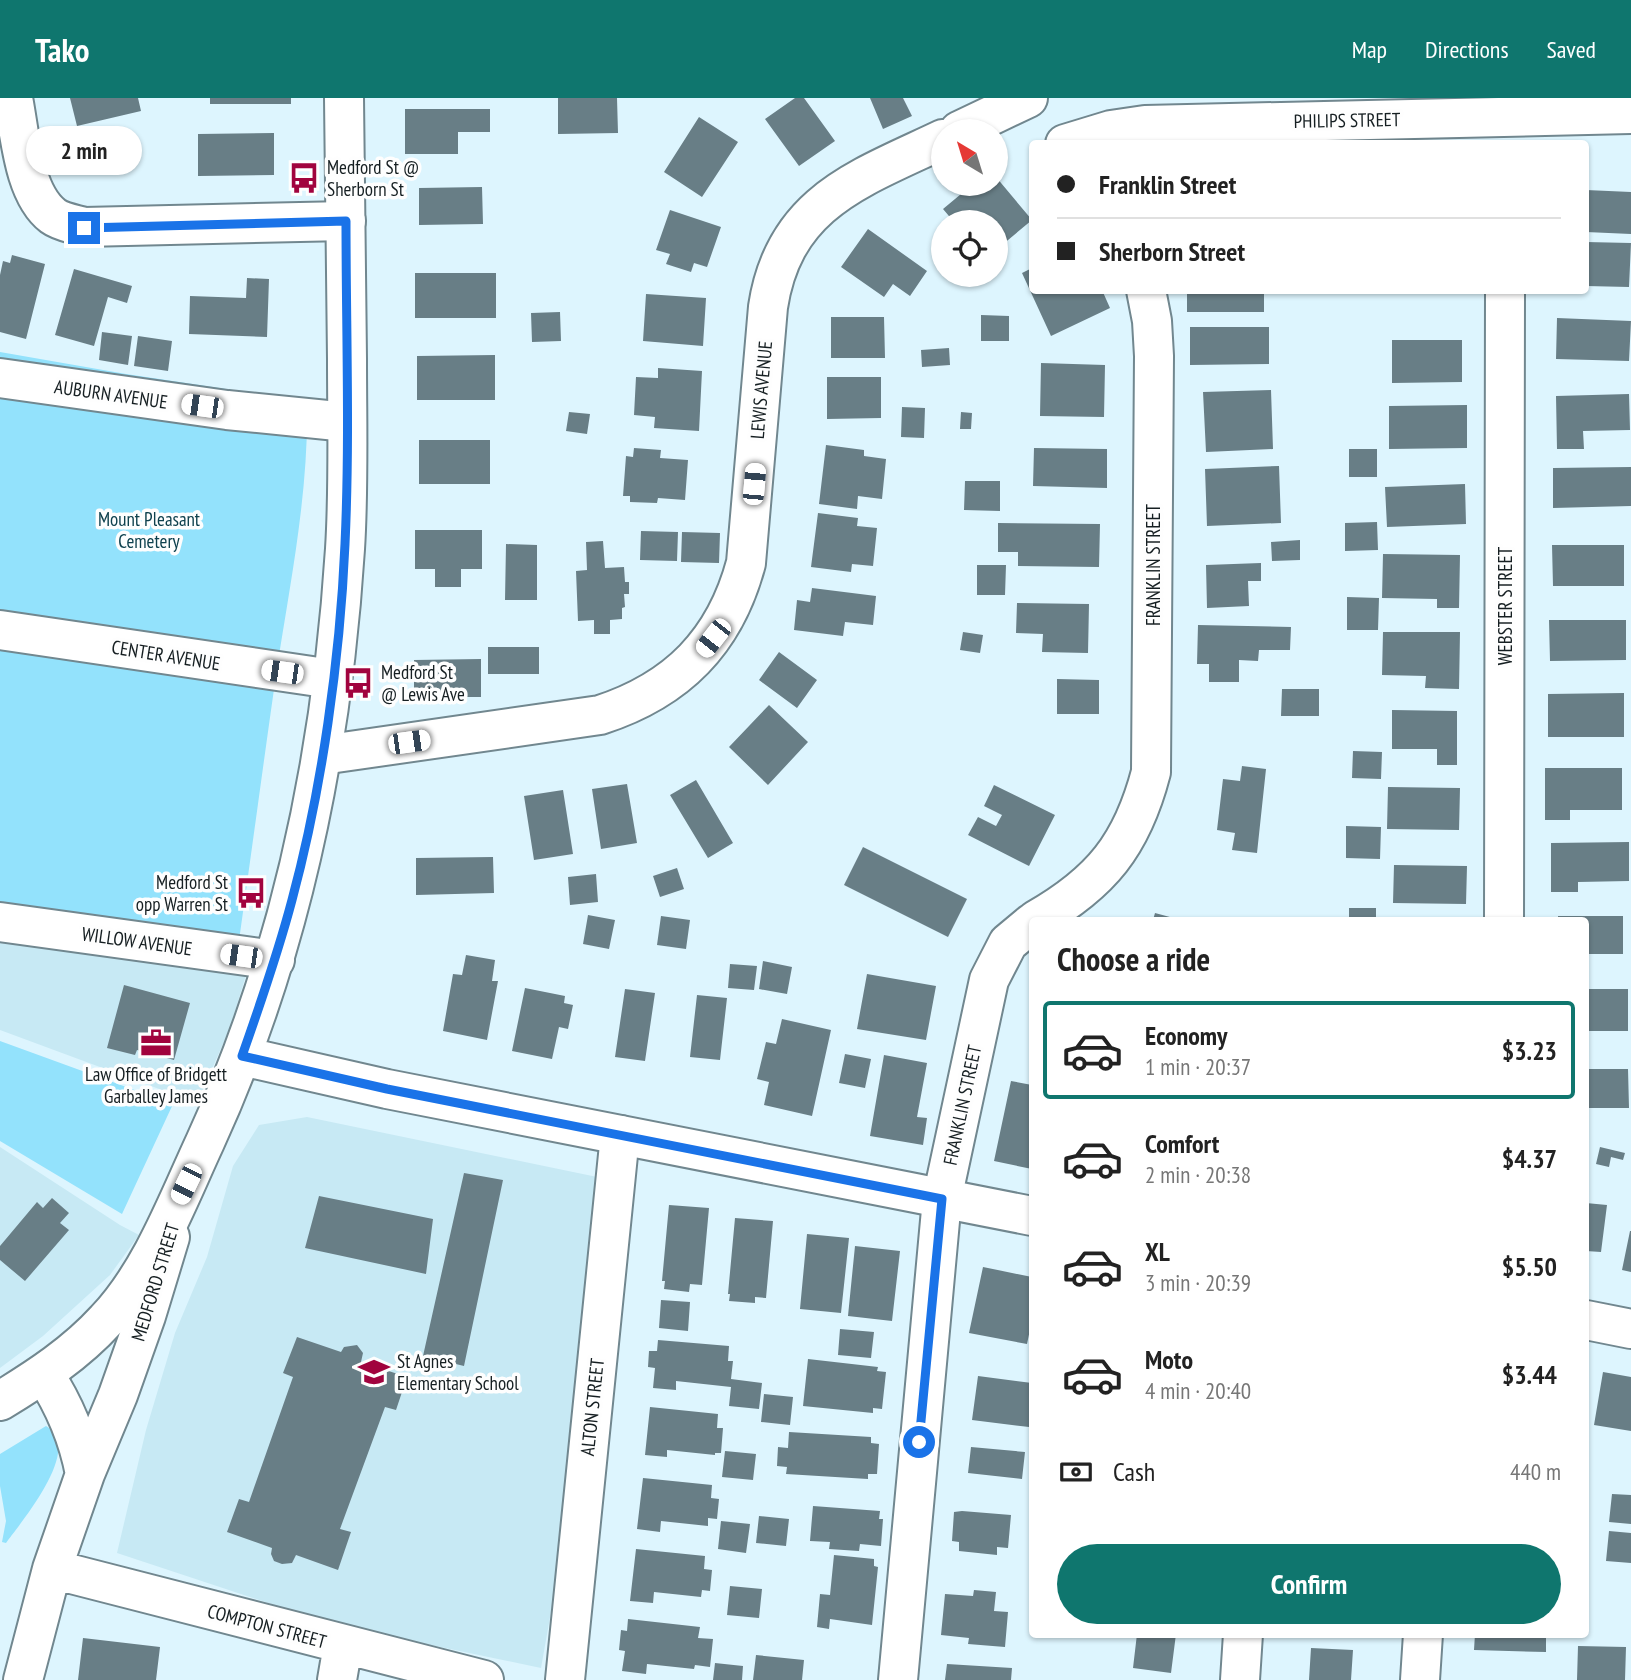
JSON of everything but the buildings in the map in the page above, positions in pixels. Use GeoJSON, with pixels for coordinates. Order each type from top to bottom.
{"type":"FeatureCollection","features":[{"type":"Feature","properties":{"kind":"street"},"geometry":{"type":"LineString","coordinates":[[13,98],[29,175],[39,202],[55,218],[84,228],[346,221]]}},
{"type":"Feature","properties":{"kind":"street","name":"MEDFORD STREET"},"geometry":{"type":"LineString","coordinates":[[23,1680],[52,1569],[85,1474],[142,1329],[186,1184],[242,1056],[275,960],[293,898],[323,755],[345,546],[347,422],[344,98]]}},
{"type":"Feature","properties":{"kind":"street"},"geometry":{"type":"LineString","coordinates":[[984,119],[1028,98],[1061,140]]}},
{"type":"Feature","properties":{"kind":"street","name":"PHILIPS STREET"},"geometry":{"type":"LineString","coordinates":[[1077,140],[1111,130],[1145,125],[1505,119],[1631,114]]}},
{"type":"Feature","properties":{"kind":"street","name":"LEWIS AVENUE"},"geometry":{"type":"LineString","coordinates":[[323,755],[600,715],[652,692],[672,679],[701,653],[733,603],[746,564],[768,307],[772,283],[785,251],[812,214],[836,194],[931,145]]}},
{"type":"Feature","properties":{"kind":"street","name":"FRANKLIN STREET"},"geometry":{"type":"LineString","coordinates":[[1041,917],[1084,888],[1126,841],[1141,807],[1151,772],[1154,356],[1147,294]]}},
{"type":"Feature","properties":{"kind":"street","name":"WEBSTER STREET"},"geometry":{"type":"LineString","coordinates":[[1504,917],[1505,294]]}},
{"type":"Feature","properties":{"kind":"street","name":"AUBURN AVENUE"},"geometry":{"type":"LineString","coordinates":[[0,378],[227,410],[347,422]]}},
{"type":"Feature","properties":{"kind":"street","name":"CENTER AVENUE"},"geometry":{"type":"LineString","coordinates":[[0,630],[332,679]]}},
{"type":"Feature","properties":{"kind":"street","name":"WILLOW AVENUE"},"geometry":{"type":"LineString","coordinates":[[0,922],[275,960]]}},
{"type":"Feature","properties":{"kind":"street","name":"FRANKLIN STREET"},"geometry":{"type":"LineString","coordinates":[[898,1680],[942,1199],[989,980],[1008,943],[1029,926]]}},
{"type":"Feature","properties":{"kind":"street"},"geometry":{"type":"LineString","coordinates":[[242,1056],[387,1089],[1029,1215]]}},
{"type":"Feature","properties":{"kind":"street","name":"ALTON STREET"},"geometry":{"type":"LineString","coordinates":[[565,1680],[620,1135]]}},
{"type":"Feature","properties":{"kind":"street"},"geometry":{"type":"LineString","coordinates":[[0,1401],[44,1374],[107,1319],[159,1239],[186,1184]]}},
{"type":"Feature","properties":{"kind":"street"},"geometry":{"type":"LineString","coordinates":[[1589,1321],[1631,1329]]}},
{"type":"Feature","properties":{"kind":"street"},"geometry":{"type":"LineString","coordinates":[[44,1374],[63,1403],[74,1430],[85,1474]]}},
{"type":"Feature","properties":{"kind":"street","name":"COMPTON STREET"},"geometry":{"type":"LineString","coordinates":[[52,1569],[340,1663],[484,1680]]}},
{"type":"Feature","properties":{"kind":"street"},"geometry":{"type":"LineString","coordinates":[[1240,1680],[1243,1638]]}},
{"type":"Feature","properties":{"kind":"street"},"geometry":{"type":"LineString","coordinates":[[1420,1680],[1423,1638]]}},
{"type":"Feature","properties":{"kind":"shaded area"},"geometry":{"type":"Polygon","coordinates":[[[0,937],[246,975],[230,1028],[197,1103],[0,1030],[0,937]]]}},
{"type":"Feature","properties":{"kind":"shaded area","name":"St Agnes Elementary School"},"geometry":{"type":"Polygon","coordinates":[[[307,1117],[602,1178],[565,1533],[541,1668],[335,1625],[117,1553],[146,1430],[175,1333],[207,1257],[233,1166],[259,1125],[307,1117]]]}},
{"type":"Feature","properties":{"kind":"shaded area"},"geometry":{"type":"Polygon","coordinates":[[[0,1147],[139,1235],[110,1275],[43,1336],[0,1368],[0,1147]]]}},
{"type":"Feature","properties":{"kind":"green space","name":"Mount Pleasant Cemetery"},"geometry":{"type":"Polygon","coordinates":[[[0,352],[307,401],[305,470],[298,538],[235,969],[0,937],[0,352]]]}},
{"type":"Feature","properties":{"kind":"green space"},"geometry":{"type":"Polygon","coordinates":[[[0,1041],[173,1104],[122,1214],[0,1141],[0,1041]]]}},
{"type":"Feature","properties":{"kind":"green space"},"geometry":{"type":"Polygon","coordinates":[[[46,1426],[56,1436],[58,1450],[54,1467],[36,1502],[6,1543],[2,1542],[6,1521],[0,1486],[0,1454],[46,1426]]]}},
{"type":"Feature","properties":{"kind":"place","name":"Medford St @ Sherborn St"},"geometry":{"type":"Point","coordinates":[304,178]}},
{"type":"Feature","properties":{"kind":"place","name":"Medford St @ Lewis Ave"},"geometry":{"type":"Point","coordinates":[358,683]}},
{"type":"Feature","properties":{"kind":"place","name":"Medford St opp Warren St"},"geometry":{"type":"Point","coordinates":[251,893]}},
{"type":"Feature","properties":{"kind":"place","name":"Law Office of Bridgett Garballey James"},"geometry":{"type":"Point","coordinates":[156,1043]}},
{"type":"Feature","properties":{"kind":"place","name":"St Agnes Elementary School"},"geometry":{"type":"Point","coordinates":[374,1372]}},
{"type":"Feature","properties":{"kind":"route"},"geometry":{"type":"LineString","coordinates":[[84,228],[346,221],[345,546],[340,616],[323,755],[293,898],[242,1056],[387,1089],[942,1199],[919,1442]]}}]}
